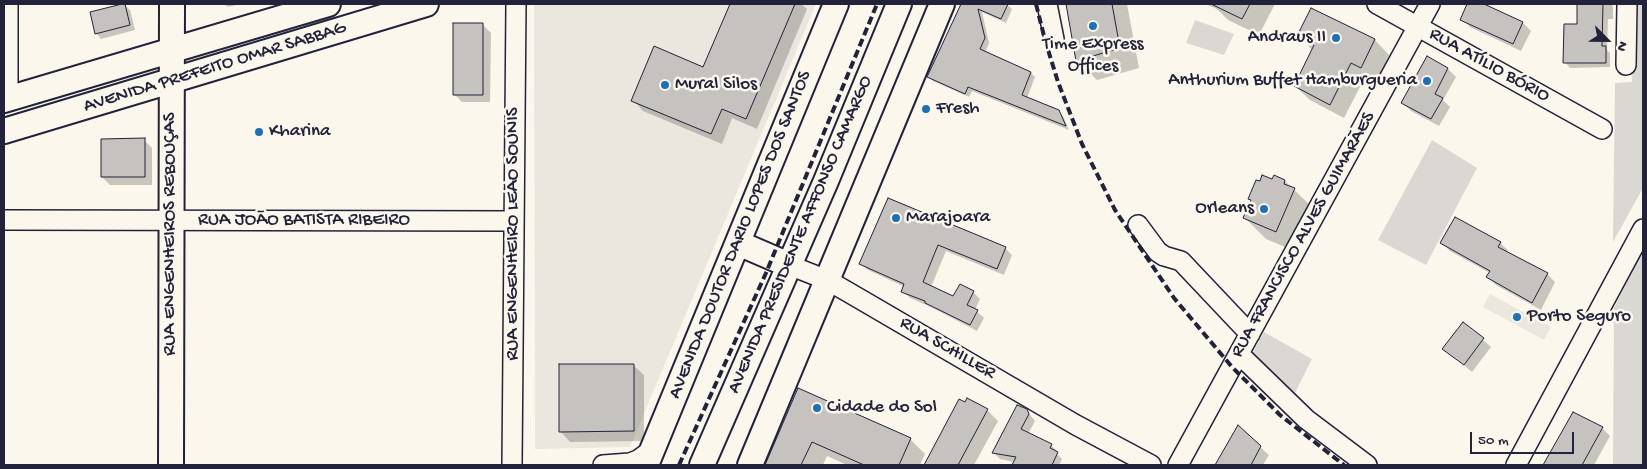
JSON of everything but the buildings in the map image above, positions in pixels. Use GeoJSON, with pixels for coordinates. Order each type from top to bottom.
{"type":"FeatureCollection","features":[{"type":"Feature","properties":{"kind":"main road","name":"RUA ENGENHEIROS REBOUÇAS"},"geometry":{"type":"LineString","coordinates":[[171,465],[172,4]]}},
{"type":"Feature","properties":{"kind":"main road","name":"AVENIDA PREFEITO OMAR SABBAG"},"geometry":{"type":"LineString","coordinates":[[6,99],[328,4]]}},
{"type":"Feature","properties":{"kind":"main road","name":"AVENIDA PREFEITO OMAR SABBAG"},"geometry":{"type":"LineString","coordinates":[[4,131],[426,4]]}},
{"type":"Feature","properties":{"kind":"main road","name":"AVENIDA DOUTOR DARIO LOPES DOS SANTOS"},"geometry":{"type":"LineString","coordinates":[[649,458],[836,4]]}},
{"type":"Feature","properties":{"kind":"main road","name":"AVENIDA PRESIDENTE AFFONSO CAMARGO"},"geometry":{"type":"LineString","coordinates":[[702,465],[836,157],[899,4]]}},
{"type":"Feature","properties":{"kind":"main road"},"geometry":{"type":"LineString","coordinates":[[750,465],[942,4]]}},
{"type":"Feature","properties":{"kind":"main road","name":"RUA SCHILLER"},"geometry":{"type":"LineString","coordinates":[[738,243],[789,265]]}},
{"type":"Feature","properties":{"kind":"street"},"geometry":{"type":"LineString","coordinates":[[6,99],[8,4]]}},
{"type":"Feature","properties":{"kind":"street","name":"RUA ENGENHEIRO LEÃO SOUNIS"},"geometry":{"type":"LineString","coordinates":[[512,465],[516,4]]}},
{"type":"Feature","properties":{"kind":"street"},"geometry":{"type":"LineString","coordinates":[[1047,4],[1054,39]]}},
{"type":"Feature","properties":{"kind":"street","name":"RUA ATÍLIO BÓRIO"},"geometry":{"type":"LineString","coordinates":[[1376,4],[1602,128]]}},
{"type":"Feature","properties":{"kind":"street","name":"RUA FRANCISCO ALVES GUIMARÃES"},"geometry":{"type":"LineString","coordinates":[[1178,465],[1430,4]]}},
{"type":"Feature","properties":{"kind":"street"},"geometry":{"type":"LineString","coordinates":[[1626,65],[1627,4]]}},
{"type":"Feature","properties":{"kind":"street","name":"RUA JOÃO BATISTA RIBEIRO"},"geometry":{"type":"LineString","coordinates":[[4,220],[514,221]]}},
{"type":"Feature","properties":{"kind":"street"},"geometry":{"type":"LineString","coordinates":[[1138,225],[1158,252],[1164,256],[1181,261],[1250,334]]}},
{"type":"Feature","properties":{"kind":"street"},"geometry":{"type":"LineString","coordinates":[[1516,465],[1643,229]]}},
{"type":"Feature","properties":{"kind":"street","name":"RUA SCHILLER"},"geometry":{"type":"LineString","coordinates":[[789,265],[827,280],[1076,425],[1151,465]]}},
{"type":"Feature","properties":{"kind":"street"},"geometry":{"type":"LineString","coordinates":[[1239,354],[1306,419],[1339,446],[1367,465]]}},
{"type":"Feature","properties":{"kind":"street"},"geometry":{"type":"LineString","coordinates":[[603,465],[630,463],[649,458]]}},
{"type":"Feature","properties":{"kind":"shaded area"},"geometry":{"type":"Polygon","coordinates":[[[534,4],[816,4],[630,447],[535,449],[534,4]]]}},
{"type":"Feature","properties":{"kind":"shaded area"},"geometry":{"type":"Polygon","coordinates":[[[1634,4],[1643,4],[1643,188],[1613,242],[1615,83],[1632,82],[1634,4]]]}},
{"type":"Feature","properties":{"kind":"shaded area"},"geometry":{"type":"Polygon","coordinates":[[[1195,20],[1234,34],[1224,55],[1186,43],[1195,20]]]}},
{"type":"Feature","properties":{"kind":"shaded area"},"geometry":{"type":"Polygon","coordinates":[[[1432,140],[1477,168],[1426,265],[1378,240],[1432,140]]]}},
{"type":"Feature","properties":{"kind":"shaded area"},"geometry":{"type":"Polygon","coordinates":[[[1643,250],[1643,465],[1613,465],[1614,308],[1643,250]]]}},
{"type":"Feature","properties":{"kind":"shaded area","name":"Porto Seguro"},"geometry":{"type":"Polygon","coordinates":[[[1490,294],[1551,327],[1544,340],[1483,307],[1490,294]]]}},
{"type":"Feature","properties":{"kind":"shaded area"},"geometry":{"type":"Polygon","coordinates":[[[1264,332],[1312,359],[1295,393],[1252,354],[1264,332]]]}},
{"type":"Feature","properties":{"kind":"railway"},"geometry":{"type":"LineString","coordinates":[[679,465],[766,273],[877,4]]}},
{"type":"Feature","properties":{"kind":"railway"},"geometry":{"type":"LineString","coordinates":[[1036,4],[1058,82],[1082,144],[1115,210],[1174,298],[1232,367],[1280,415],[1344,465]]}},
{"type":"Feature","properties":{"kind":"place","name":"Time Express Offices"},"geometry":{"type":"Point","coordinates":[1093,26]}},
{"type":"Feature","properties":{"kind":"place","name":"Andraus II"},"geometry":{"type":"Point","coordinates":[1336,38]}},
{"type":"Feature","properties":{"kind":"place","name":"Anthurium Buffet Hamburgueria"},"geometry":{"type":"Point","coordinates":[1427,81]}},
{"type":"Feature","properties":{"kind":"place","name":"Mural Silos"},"geometry":{"type":"Point","coordinates":[665,85]}},
{"type":"Feature","properties":{"kind":"place","name":"Fresh"},"geometry":{"type":"Point","coordinates":[926,109]}},
{"type":"Feature","properties":{"kind":"place","name":"Kharina"},"geometry":{"type":"Point","coordinates":[259,132]}},
{"type":"Feature","properties":{"kind":"place","name":"Orleans"},"geometry":{"type":"Point","coordinates":[1264,209]}},
{"type":"Feature","properties":{"kind":"place","name":"Marajoara"},"geometry":{"type":"Point","coordinates":[896,218]}},
{"type":"Feature","properties":{"kind":"place","name":"Porto Seguro"},"geometry":{"type":"Point","coordinates":[1517,317]}},
{"type":"Feature","properties":{"kind":"place","name":"Cidade do Sol"},"geometry":{"type":"Point","coordinates":[817,408]}}]}
